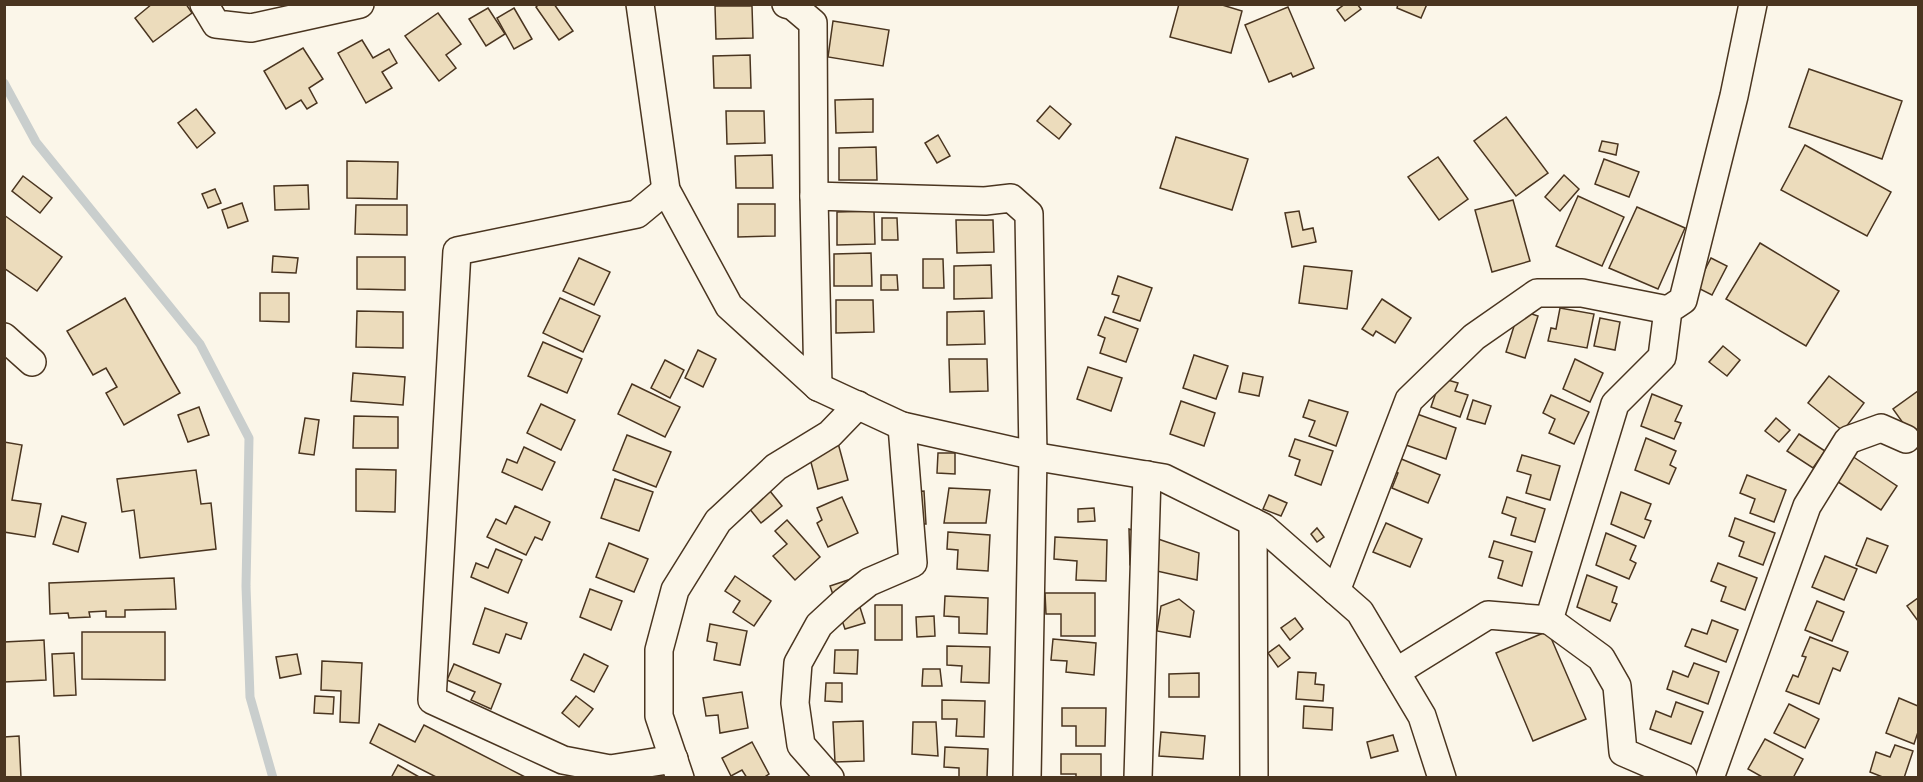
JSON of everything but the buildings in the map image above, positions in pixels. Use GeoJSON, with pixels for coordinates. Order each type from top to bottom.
{"type":"FeatureCollection","features":[{"type":"Feature","properties":{"kind":"street"},"geometry":{"type":"LineString","coordinates":[[204,4],[216,24],[251,28],[360,4]]}},
{"type":"Feature","properties":{"kind":"street"},"geometry":{"type":"LineString","coordinates":[[640,4],[666,190],[729,306],[818,387],[902,426],[1033,456],[1164,478],[1263,527],[1360,612],[1422,716],[1442,777]]}},
{"type":"Feature","properties":{"kind":"street"},"geometry":{"type":"LineString","coordinates":[[786,4],[793,6],[813,23],[818,387]]}},
{"type":"Feature","properties":{"kind":"street"},"geometry":{"type":"LineString","coordinates":[[1336,591],[1409,400],[1474,336],[1537,293],[1582,293],[1668,310],[1683,300],[1734,96],[1753,4]]}},
{"type":"Feature","properties":{"kind":"street"},"geometry":{"type":"LineString","coordinates":[[666,190],[637,214],[457,251],[432,700],[563,760],[610,769],[677,768],[659,716],[659,650],[675,590],[718,521],[776,467],[830,434],[858,405]]}},
{"type":"Feature","properties":{"kind":"street"},"geometry":{"type":"LineString","coordinates":[[814,196],[985,201],[1011,198],[1029,214],[1033,456],[1027,777]]}},
{"type":"Feature","properties":{"kind":"street"},"geometry":{"type":"LineString","coordinates":[[1549,620],[1615,404],[1662,357],[1668,310]]}},
{"type":"Feature","properties":{"kind":"street"},"geometry":{"type":"LineString","coordinates":[[4,337],[33,362]]}},
{"type":"Feature","properties":{"kind":"street"},"geometry":{"type":"LineString","coordinates":[[830,777],[801,745],[795,702],[798,663],[819,625],[844,600],[869,582],[914,563],[902,426]]}},
{"type":"Feature","properties":{"kind":"street"},"geometry":{"type":"LineString","coordinates":[[1710,777],[1808,506],[1848,440],[1881,428],[1906,439]]}},
{"type":"Feature","properties":{"kind":"street"},"geometry":{"type":"LineString","coordinates":[[1138,777],[1147,476]]}},
{"type":"Feature","properties":{"kind":"street"},"geometry":{"type":"LineString","coordinates":[[1253,522],[1254,777]]}},
{"type":"Feature","properties":{"kind":"street"},"geometry":{"type":"LineString","coordinates":[[1396,672],[1488,615],[1549,620],[1601,658],[1617,686],[1623,752],[1683,777]]}},
{"type":"Feature","properties":{"kind":"waterway"},"geometry":{"type":"LineString","coordinates":[[4,83],[36,142],[200,344],[249,438],[246,586],[250,697],[273,778]]}}]}
